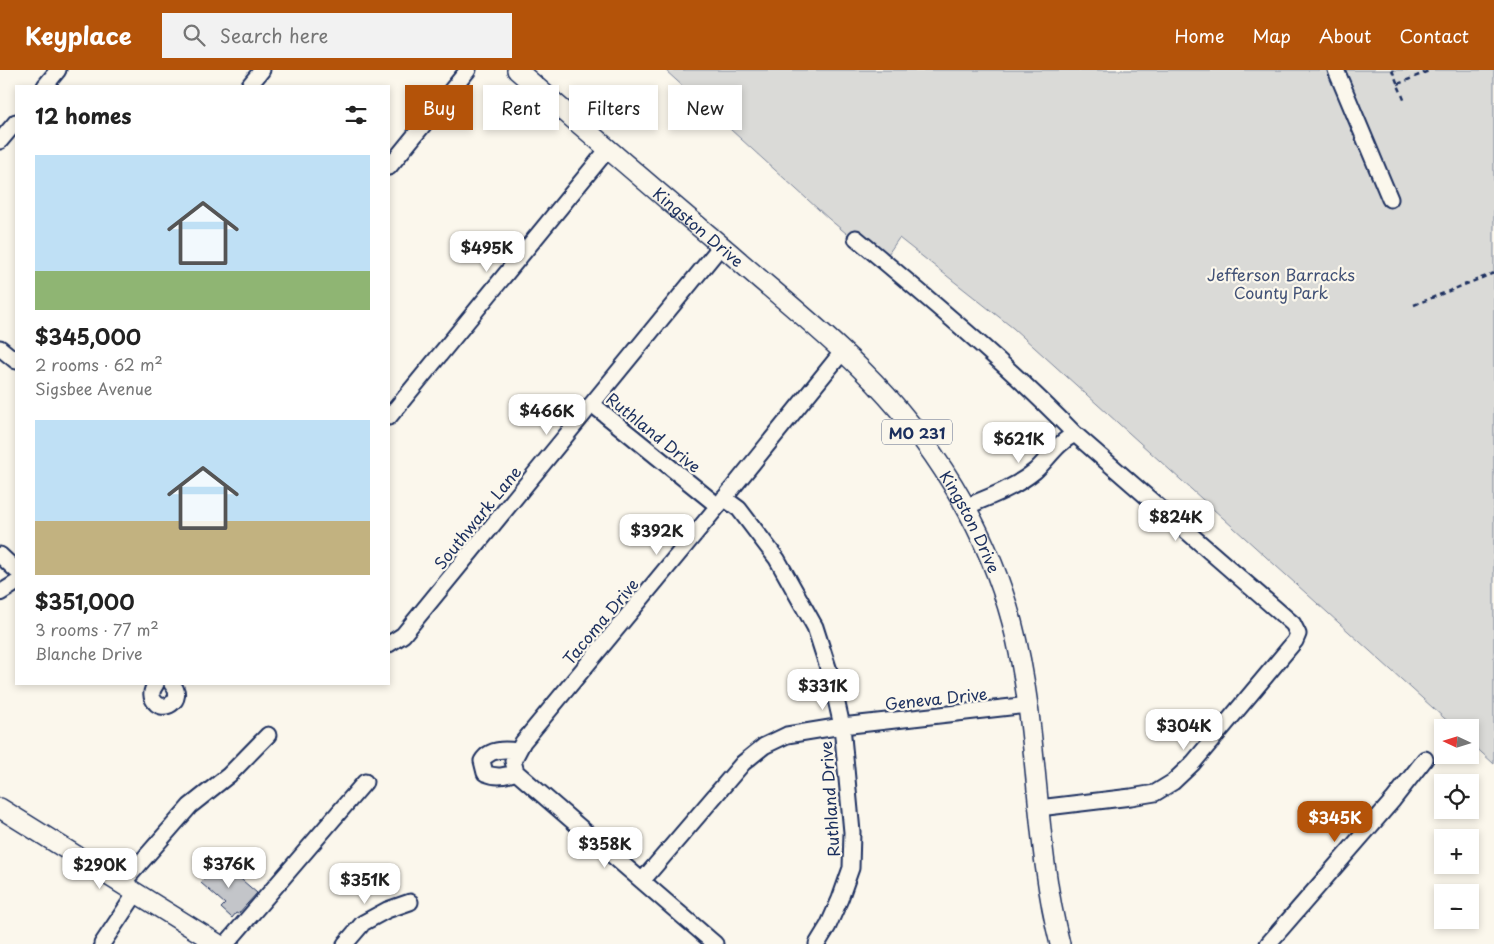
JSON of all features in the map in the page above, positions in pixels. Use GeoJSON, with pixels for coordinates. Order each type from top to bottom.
{"type":"FeatureCollection","features":[{"type":"Feature","properties":{"kind":"main road","name":"Kingston Drive"},"geometry":{"type":"LineString","coordinates":[[517,70],[843,351],[878,386],[916,430],[949,479],[984,545],[1004,594],[1019,654],[1028,705],[1046,873],[1060,944]]}},
{"type":"Feature","properties":{"kind":"main road"},"geometry":{"type":"LineString","coordinates":[[0,808],[218,944]]}},
{"type":"Feature","properties":{"kind":"street"},"geometry":{"type":"LineString","coordinates":[[46,85],[58,70]]}},
{"type":"Feature","properties":{"kind":"street"},"geometry":{"type":"LineString","coordinates":[[250,85],[262,70]]}},
{"type":"Feature","properties":{"kind":"street"},"geometry":{"type":"LineString","coordinates":[[390,166],[468,70]]}},
{"type":"Feature","properties":{"kind":"street"},"geometry":{"type":"LineString","coordinates":[[1336,70],[1390,199]]}},
{"type":"Feature","properties":{"kind":"street"},"geometry":{"type":"LineString","coordinates":[[390,416],[608,149]]}},
{"type":"Feature","properties":{"kind":"street"},"geometry":{"type":"LineString","coordinates":[[856,238],[966,331],[1042,400],[1074,434],[1293,624],[1298,634],[1295,641],[1193,763],[1173,782],[1155,793],[1039,808]]}},
{"type":"Feature","properties":{"kind":"street","name":"Southwark Lane"},"geometry":{"type":"LineString","coordinates":[[390,643],[403,635],[721,246]]}},
{"type":"Feature","properties":{"kind":"street"},"geometry":{"type":"LineString","coordinates":[[0,348],[15,360]]}},
{"type":"Feature","properties":{"kind":"street","name":"Tacoma Drive"},"geometry":{"type":"LineString","coordinates":[[517,751],[843,351]]}},
{"type":"Feature","properties":{"kind":"street","name":"Ruthland Drive"},"geometry":{"type":"LineString","coordinates":[[592,404],[721,502],[739,509],[777,559],[815,627],[832,677],[842,726],[852,832],[851,868],[828,926],[817,944]]}},
{"type":"Feature","properties":{"kind":"street"},"geometry":{"type":"LineString","coordinates":[[965,507],[1009,489],[1034,472],[1066,438],[1074,434]]}},
{"type":"Feature","properties":{"kind":"street"},"geometry":{"type":"LineString","coordinates":[[0,555],[15,569]]}},
{"type":"Feature","properties":{"kind":"street"},"geometry":{"type":"LineString","coordinates":[[0,593],[15,584]]}},
{"type":"Feature","properties":{"kind":"street"},"geometry":{"type":"LineString","coordinates":[[155,685],[152,690],[152,698],[162,706],[170,705],[176,698],[176,690],[173,685]]}},
{"type":"Feature","properties":{"kind":"street","name":"Geneva Drive"},"geometry":{"type":"LineString","coordinates":[[642,881],[743,763],[764,746],[787,735],[842,726],[1028,705]]}},
{"type":"Feature","properties":{"kind":"street"},"geometry":{"type":"LineString","coordinates":[[102,944],[129,888],[190,806],[229,775],[268,735]]}},
{"type":"Feature","properties":{"kind":"street"},"geometry":{"type":"LineString","coordinates":[[516,772],[505,776],[493,777],[485,773],[482,761],[485,755],[494,751],[517,751],[513,761],[516,772],[715,944]]}},
{"type":"Feature","properties":{"kind":"street"},"geometry":{"type":"LineString","coordinates":[[1268,944],[1393,800],[1425,758]]}},
{"type":"Feature","properties":{"kind":"street"},"geometry":{"type":"LineString","coordinates":[[226,944],[365,782]]}},
{"type":"Feature","properties":{"kind":"street"},"geometry":{"type":"LineString","coordinates":[[345,944],[363,923],[387,910],[410,902]]}},
{"type":"Feature","properties":{"kind":"path"},"geometry":{"type":"LineString","coordinates":[[1392,70],[1405,102]]}},
{"type":"Feature","properties":{"kind":"path"},"geometry":{"type":"LineString","coordinates":[[1398,84],[1431,70]]}},
{"type":"Feature","properties":{"kind":"path"},"geometry":{"type":"LineString","coordinates":[[1414,305],[1494,273]]}},
{"type":"Feature","properties":{"kind":"green space","name":"Jefferson Barracks County Park"},"geometry":{"type":"Polygon","coordinates":[[[665,70],[1494,70],[1494,764],[1479,750],[1479,719],[1445,719],[1013,328],[899,238],[882,263],[829,219],[731,130],[742,130],[742,85],[682,85],[665,70]]]}},
{"type":"Feature","properties":{"kind":"building"},"geometry":{"type":"Polygon","coordinates":[[[220,861],[257,893],[232,918],[221,908],[225,904],[201,883],[220,861]]]}}]}
